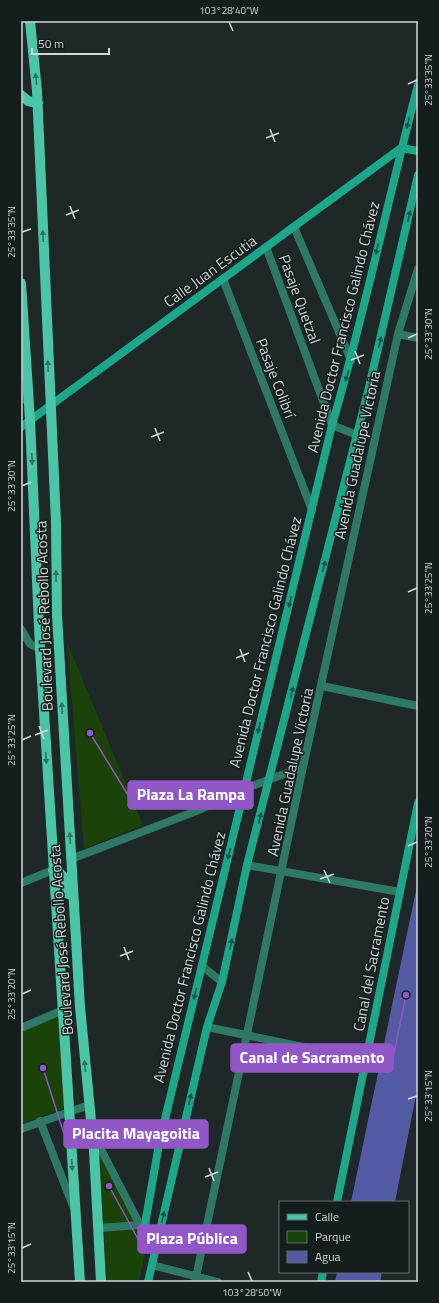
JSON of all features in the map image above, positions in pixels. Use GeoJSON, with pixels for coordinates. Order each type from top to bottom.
{"type":"FeatureCollection","features":[{"type":"Feature","properties":{"kind":"main road","name":"Boulevard José Rebollo Acosta"},"geometry":{"type":"LineString","coordinates":[[30,21],[38,103],[56,523],[57,615],[76,951],[92,1132],[102,1282]]}},
{"type":"Feature","properties":{"kind":"main road"},"geometry":{"type":"LineString","coordinates":[[21,95],[28,101],[38,103]]}},
{"type":"Feature","properties":{"kind":"main road","name":"Boulevard José Rebollo Acosta"},"geometry":{"type":"LineString","coordinates":[[21,283],[30,420],[40,649],[53,870],[80,1282]]}},
{"type":"Feature","properties":{"kind":"main road"},"geometry":{"type":"LineString","coordinates":[[53,870],[60,873],[66,881],[71,936],[76,951]]}},
{"type":"Feature","properties":{"kind":"street","name":"Avenida Doctor Francisco Galindo Chávez"},"geometry":{"type":"LineString","coordinates":[[142,1228],[159,1144],[244,789],[332,425],[351,360],[401,148],[418,85]]}},
{"type":"Feature","properties":{"kind":"street"},"geometry":{"type":"LineString","coordinates":[[401,148],[418,151]]}},
{"type":"Feature","properties":{"kind":"street","name":"Calle Juan Escutia"},"geometry":{"type":"LineString","coordinates":[[21,427],[401,148]]}},
{"type":"Feature","properties":{"kind":"street"},"geometry":{"type":"LineString","coordinates":[[148,1282],[207,1028],[222,982],[247,865],[270,781],[357,435],[418,175]]}},
{"type":"Feature","properties":{"kind":"street"},"geometry":{"type":"LineString","coordinates":[[294,227],[351,360]]}},
{"type":"Feature","properties":{"kind":"street","name":"Pasaje Quetzal"},"geometry":{"type":"LineString","coordinates":[[266,247],[332,425]]}},
{"type":"Feature","properties":{"kind":"street","name":"Avenida Guadalupe Victoria"},"geometry":{"type":"LineString","coordinates":[[195,1279],[283,872],[303,767],[322,686],[398,334],[418,269]]}},
{"type":"Feature","properties":{"kind":"street","name":"Pasaje Colibrí"},"geometry":{"type":"LineString","coordinates":[[222,279],[312,510]]}},
{"type":"Feature","properties":{"kind":"street"},"geometry":{"type":"LineString","coordinates":[[398,334],[418,338]]}},
{"type":"Feature","properties":{"kind":"street"},"geometry":{"type":"LineString","coordinates":[[21,394],[29,404]]}},
{"type":"Feature","properties":{"kind":"street"},"geometry":{"type":"LineString","coordinates":[[332,425],[357,435]]}},
{"type":"Feature","properties":{"kind":"street"},"geometry":{"type":"LineString","coordinates":[[21,629],[30,644],[40,649]]}},
{"type":"Feature","properties":{"kind":"street"},"geometry":{"type":"LineString","coordinates":[[322,686],[418,706]]}},
{"type":"Feature","properties":{"kind":"street"},"geometry":{"type":"LineString","coordinates":[[71,860],[199,810],[244,789],[270,781],[303,767]]}},
{"type":"Feature","properties":{"kind":"street","name":"Canal del Sacramento"},"geometry":{"type":"LineString","coordinates":[[337,1201],[418,803]]}},
{"type":"Feature","properties":{"kind":"street"},"geometry":{"type":"LineString","coordinates":[[247,865],[400,892]]}},
{"type":"Feature","properties":{"kind":"street"},"geometry":{"type":"LineString","coordinates":[[21,883],[53,870]]}},
{"type":"Feature","properties":{"kind":"street"},"geometry":{"type":"LineString","coordinates":[[202,966],[222,982]]}},
{"type":"Feature","properties":{"kind":"street"},"geometry":{"type":"LineString","coordinates":[[21,1028],[63,1010]]}},
{"type":"Feature","properties":{"kind":"street"},"geometry":{"type":"LineString","coordinates":[[207,1028],[366,1060]]}},
{"type":"Feature","properties":{"kind":"street"},"geometry":{"type":"LineString","coordinates":[[21,1129],[89,1104]]}},
{"type":"Feature","properties":{"kind":"street"},"geometry":{"type":"LineString","coordinates":[[40,1121],[75,1211]]}},
{"type":"Feature","properties":{"kind":"street"},"geometry":{"type":"LineString","coordinates":[[92,1132],[142,1228],[156,1244]]}},
{"type":"Feature","properties":{"kind":"street"},"geometry":{"type":"LineString","coordinates":[[99,1228],[142,1228]]}},
{"type":"Feature","properties":{"kind":"street"},"geometry":{"type":"LineString","coordinates":[[152,1265],[195,1279],[218,1282]]}},
{"type":"Feature","properties":{"kind":"green space"},"geometry":{"type":"Polygon","coordinates":[[[67,642],[143,825],[84,849],[67,642]]]}},
{"type":"Feature","properties":{"kind":"green space"},"geometry":{"type":"Polygon","coordinates":[[[62,1013],[67,1107],[21,1124],[21,1029],[62,1013]]]}},
{"type":"Feature","properties":{"kind":"green space"},"geometry":{"type":"Polygon","coordinates":[[[100,1151],[148,1238],[139,1282],[107,1282],[100,1151]]]}},
{"type":"Feature","properties":{"kind":"water"},"geometry":{"type":"Polygon","coordinates":[[[418,881],[418,1085],[395,1201],[351,1201],[418,881]]]}},
{"type":"Feature","properties":{"kind":"water"},"geometry":{"type":"Polygon","coordinates":[[[337,1273],[382,1273],[380,1282],[335,1282],[337,1273]]]}},
{"type":"Feature","properties":{"kind":"place","name":"Plaza La Rampa"},"geometry":{"type":"Point","coordinates":[90,733]}},
{"type":"Feature","properties":{"kind":"place","name":"Canal de Sacramento"},"geometry":{"type":"Point","coordinates":[406,995]}},
{"type":"Feature","properties":{"kind":"place","name":"Placita Mayagoitia"},"geometry":{"type":"Point","coordinates":[43,1068]}},
{"type":"Feature","properties":{"kind":"place","name":"Plaza Pública"},"geometry":{"type":"Point","coordinates":[109,1186]}}]}
